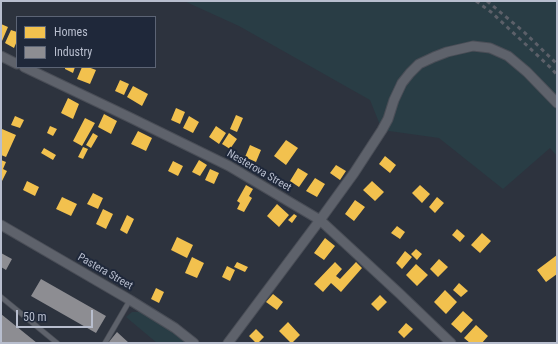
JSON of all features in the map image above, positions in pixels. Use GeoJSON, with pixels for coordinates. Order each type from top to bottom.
{"type":"FeatureCollection","features":[{"type":"Feature","properties":{"kind":"street"},"geometry":{"type":"LineString","coordinates":[[228,343],[354,173],[388,119],[394,100],[402,83],[419,64],[447,52],[473,46],[490,48],[508,56],[527,72],[557,103]]}},
{"type":"Feature","properties":{"kind":"street"},"geometry":{"type":"LineString","coordinates":[[1,56],[16,64]]}},
{"type":"Feature","properties":{"kind":"street","name":"Nesterova Street"},"geometry":{"type":"LineString","coordinates":[[26,68],[229,166],[320,220],[451,343]]}},
{"type":"Feature","properties":{"kind":"street","name":"Pastera Street"},"geometry":{"type":"LineString","coordinates":[[1,225],[130,300],[175,328],[194,343]]}},
{"type":"Feature","properties":{"kind":"lane"},"geometry":{"type":"LineString","coordinates":[[1,297],[57,343]]}},
{"type":"Feature","properties":{"kind":"lane"},"geometry":{"type":"LineString","coordinates":[[105,343],[130,300]]}},
{"type":"Feature","properties":{"kind":"shaded area"},"geometry":{"type":"Polygon","coordinates":[[[184,1],[557,1],[557,156],[550,148],[503,189],[439,138],[382,130],[370,100],[239,26],[184,1]]]}},
{"type":"Feature","properties":{"kind":"shaded area"},"geometry":{"type":"Polygon","coordinates":[[[132,312],[142,312],[187,343],[157,343],[126,317],[132,312]]]}},
{"type":"Feature","properties":{"kind":"building: Homes"},"geometry":{"type":"Polygon","coordinates":[[[1,24],[8,27],[2,41],[1,40],[1,24]]]}},
{"type":"Feature","properties":{"kind":"building: Homes"},"geometry":{"type":"Polygon","coordinates":[[[11,30],[16,32],[16,43],[14,48],[5,43],[11,30]]]}},
{"type":"Feature","properties":{"kind":"building: Homes"},"geometry":{"type":"Polygon","coordinates":[[[65,68],[75,68],[73,73],[65,68]]]}},
{"type":"Feature","properties":{"kind":"building: Homes"},"geometry":{"type":"Polygon","coordinates":[[[82,68],[91,68],[96,70],[90,84],[77,79],[82,68]]]}},
{"type":"Feature","properties":{"kind":"building: Homes"},"geometry":{"type":"Polygon","coordinates":[[[120,80],[129,84],[124,95],[115,91],[120,80]]]}},
{"type":"Feature","properties":{"kind":"building: Homes"},"geometry":{"type":"Polygon","coordinates":[[[133,86],[148,94],[142,106],[127,97],[133,86]]]}},
{"type":"Feature","properties":{"kind":"building: Homes"},"geometry":{"type":"Polygon","coordinates":[[[68,98],[79,104],[73,119],[61,113],[68,98]]]}},
{"type":"Feature","properties":{"kind":"building: Homes"},"geometry":{"type":"Polygon","coordinates":[[[176,108],[185,112],[180,124],[171,120],[176,108]]]}},
{"type":"Feature","properties":{"kind":"building: Homes"},"geometry":{"type":"Polygon","coordinates":[[[104,114],[117,121],[111,134],[98,127],[104,114]]]}},
{"type":"Feature","properties":{"kind":"building: Homes"},"geometry":{"type":"Polygon","coordinates":[[[236,115],[243,118],[237,132],[230,129],[236,115]]]}},
{"type":"Feature","properties":{"kind":"building: Homes"},"geometry":{"type":"Polygon","coordinates":[[[15,116],[24,120],[20,128],[11,125],[15,116]]]}},
{"type":"Feature","properties":{"kind":"building: Homes"},"geometry":{"type":"Polygon","coordinates":[[[189,116],[199,122],[193,133],[183,128],[189,116]]]}},
{"type":"Feature","properties":{"kind":"building: Homes"},"geometry":{"type":"Polygon","coordinates":[[[85,118],[95,123],[82,146],[73,141],[85,118]]]}},
{"type":"Feature","properties":{"kind":"building: Homes"},"geometry":{"type":"Polygon","coordinates":[[[50,126],[57,129],[53,136],[47,133],[50,126]]]}},
{"type":"Feature","properties":{"kind":"building: Homes"},"geometry":{"type":"Polygon","coordinates":[[[216,126],[226,133],[219,144],[209,137],[216,126]]]}},
{"type":"Feature","properties":{"kind":"building: Homes"},"geometry":{"type":"Polygon","coordinates":[[[2,129],[16,135],[6,157],[1,155],[2,129]]]}},
{"type":"Feature","properties":{"kind":"building: Homes"},"geometry":{"type":"Polygon","coordinates":[[[138,131],[152,138],[146,151],[131,144],[138,131]]]}},
{"type":"Feature","properties":{"kind":"building: Homes"},"geometry":{"type":"Polygon","coordinates":[[[93,133],[98,136],[91,148],[86,145],[93,133]]]}},
{"type":"Feature","properties":{"kind":"building: Homes"},"geometry":{"type":"Polygon","coordinates":[[[229,133],[237,139],[230,149],[222,144],[229,133]]]}},
{"type":"Feature","properties":{"kind":"building: Homes"},"geometry":{"type":"Polygon","coordinates":[[[286,140],[298,148],[286,165],[274,156],[286,140]]]}},
{"type":"Feature","properties":{"kind":"building: Homes"},"geometry":{"type":"Polygon","coordinates":[[[250,145],[261,150],[256,162],[245,157],[250,145]]]}},
{"type":"Feature","properties":{"kind":"building: Homes"},"geometry":{"type":"Polygon","coordinates":[[[83,147],[88,149],[83,159],[78,157],[83,147]]]}},
{"type":"Feature","properties":{"kind":"building: Homes"},"geometry":{"type":"Polygon","coordinates":[[[44,148],[56,155],[53,160],[41,153],[44,148]]]}},
{"type":"Feature","properties":{"kind":"building: Homes"},"geometry":{"type":"Polygon","coordinates":[[[385,156],[396,165],[390,173],[379,164],[385,156]]]}},
{"type":"Feature","properties":{"kind":"building: Homes"},"geometry":{"type":"Polygon","coordinates":[[[1,160],[6,162],[3,169],[7,171],[1,183],[1,160]]]}},
{"type":"Feature","properties":{"kind":"building: Homes"},"geometry":{"type":"Polygon","coordinates":[[[199,160],[207,165],[200,176],[192,172],[199,160]]]}},
{"type":"Feature","properties":{"kind":"building: Homes"},"geometry":{"type":"Polygon","coordinates":[[[173,161],[183,166],[178,176],[168,171],[173,161]]]}},
{"type":"Feature","properties":{"kind":"building: Homes"},"geometry":{"type":"Polygon","coordinates":[[[336,165],[346,171],[340,180],[330,173],[336,165]]]}},
{"type":"Feature","properties":{"kind":"building: Homes"},"geometry":{"type":"Polygon","coordinates":[[[298,168],[308,174],[299,187],[290,181],[298,168]]]}},
{"type":"Feature","properties":{"kind":"building: Homes"},"geometry":{"type":"Polygon","coordinates":[[[210,169],[219,173],[214,184],[205,180],[210,169]]]}},
{"type":"Feature","properties":{"kind":"building: Homes"},"geometry":{"type":"Polygon","coordinates":[[[315,178],[325,184],[317,197],[306,191],[315,178]]]}},
{"type":"Feature","properties":{"kind":"building: Homes"},"geometry":{"type":"Polygon","coordinates":[[[27,181],[39,187],[35,196],[23,190],[27,181]]]}},
{"type":"Feature","properties":{"kind":"building: Homes"},"geometry":{"type":"Polygon","coordinates":[[[372,181],[384,192],[375,201],[363,190],[372,181]]]}},
{"type":"Feature","properties":{"kind":"building: Homes"},"geometry":{"type":"Polygon","coordinates":[[[246,185],[253,189],[249,196],[252,198],[244,212],[237,209],[240,203],[237,201],[246,185]]]}},
{"type":"Feature","properties":{"kind":"building: Homes"},"geometry":{"type":"Polygon","coordinates":[[[420,185],[430,194],[422,203],[412,193],[420,185]]]}},
{"type":"Feature","properties":{"kind":"building: Homes"},"geometry":{"type":"Polygon","coordinates":[[[93,193],[103,198],[98,209],[87,204],[93,193]]]}},
{"type":"Feature","properties":{"kind":"building: Homes"},"geometry":{"type":"Polygon","coordinates":[[[62,197],[77,204],[71,216],[56,209],[62,197]]]}},
{"type":"Feature","properties":{"kind":"building: Homes"},"geometry":{"type":"Polygon","coordinates":[[[437,197],[444,203],[435,213],[429,207],[437,197]]]}},
{"type":"Feature","properties":{"kind":"building: Homes"},"geometry":{"type":"Polygon","coordinates":[[[355,200],[365,207],[354,221],[345,214],[355,200]]]}},
{"type":"Feature","properties":{"kind":"building: Homes"},"geometry":{"type":"Polygon","coordinates":[[[277,204],[289,215],[279,227],[267,216],[277,204]]]}},
{"type":"Feature","properties":{"kind":"building: Homes"},"geometry":{"type":"Polygon","coordinates":[[[103,209],[113,214],[106,229],[96,224],[103,209]]]}},
{"type":"Feature","properties":{"kind":"building: Homes"},"geometry":{"type":"Polygon","coordinates":[[[294,214],[297,216],[292,223],[288,220],[294,214]]]}},
{"type":"Feature","properties":{"kind":"building: Homes"},"geometry":{"type":"Polygon","coordinates":[[[127,215],[134,219],[127,234],[120,230],[127,215]]]}},
{"type":"Feature","properties":{"kind":"building: Homes"},"geometry":{"type":"Polygon","coordinates":[[[397,226],[405,232],[400,239],[391,233],[397,226]]]}},
{"type":"Feature","properties":{"kind":"building: Homes"},"geometry":{"type":"Polygon","coordinates":[[[457,229],[465,236],[460,242],[452,235],[457,229]]]}},
{"type":"Feature","properties":{"kind":"building: Homes"},"geometry":{"type":"Polygon","coordinates":[[[482,233],[491,241],[480,253],[471,245],[482,233]]]}},
{"type":"Feature","properties":{"kind":"building: Homes"},"geometry":{"type":"Polygon","coordinates":[[[177,237],[193,245],[187,258],[171,250],[177,237]]]}},
{"type":"Feature","properties":{"kind":"building: Homes"},"geometry":{"type":"Polygon","coordinates":[[[325,238],[335,246],[324,260],[314,253],[325,238]]]}},
{"type":"Feature","properties":{"kind":"building: Homes"},"geometry":{"type":"Polygon","coordinates":[[[416,249],[422,254],[417,260],[411,254],[416,249]]]}},
{"type":"Feature","properties":{"kind":"building: Homes"},"geometry":{"type":"Polygon","coordinates":[[[405,251],[412,257],[402,269],[396,263],[405,251]]]}},
{"type":"Feature","properties":{"kind":"building: Homes"},"geometry":{"type":"Polygon","coordinates":[[[557,255],[557,274],[546,282],[537,270],[557,255]]]}},
{"type":"Feature","properties":{"kind":"building: Homes"},"geometry":{"type":"Polygon","coordinates":[[[192,257],[204,263],[197,278],[185,273],[192,257]]]}},
{"type":"Feature","properties":{"kind":"building: Homes"},"geometry":{"type":"Polygon","coordinates":[[[439,259],[448,267],[438,277],[430,269],[439,259]]]}},
{"type":"Feature","properties":{"kind":"building: Homes"},"geometry":{"type":"Polygon","coordinates":[[[237,262],[248,267],[245,272],[234,267],[237,262]]]}},
{"type":"Feature","properties":{"kind":"building: Homes"},"geometry":{"type":"Polygon","coordinates":[[[335,262],[342,269],[336,276],[340,279],[356,262],[362,268],[341,292],[331,283],[323,292],[314,284],[335,262]]]}},
{"type":"Feature","properties":{"kind":"building: Homes"},"geometry":{"type":"Polygon","coordinates":[[[416,264],[428,275],[417,286],[406,275],[416,264]]]}},
{"type":"Feature","properties":{"kind":"building: Homes"},"geometry":{"type":"Polygon","coordinates":[[[227,266],[235,270],[230,281],[222,277],[227,266]]]}},
{"type":"Feature","properties":{"kind":"building: Homes"},"geometry":{"type":"Polygon","coordinates":[[[459,283],[468,291],[461,297],[453,290],[459,283]]]}},
{"type":"Feature","properties":{"kind":"building: Homes"},"geometry":{"type":"Polygon","coordinates":[[[156,288],[164,292],[159,303],[151,299],[156,288]]]}},
{"type":"Feature","properties":{"kind":"building: Homes"},"geometry":{"type":"Polygon","coordinates":[[[445,290],[457,302],[446,314],[434,302],[445,290]]]}},
{"type":"Feature","properties":{"kind":"building: Homes"},"geometry":{"type":"Polygon","coordinates":[[[273,294],[283,302],[277,310],[266,302],[273,294]]]}},
{"type":"Feature","properties":{"kind":"building: Homes"},"geometry":{"type":"Polygon","coordinates":[[[380,295],[387,302],[378,311],[371,304],[380,295]]]}},
{"type":"Feature","properties":{"kind":"building: Homes"},"geometry":{"type":"Polygon","coordinates":[[[463,311],[473,320],[461,333],[451,324],[463,311]]]}},
{"type":"Feature","properties":{"kind":"building: Homes"},"geometry":{"type":"Polygon","coordinates":[[[288,322],[300,335],[292,343],[279,331],[288,322]]]}},
{"type":"Feature","properties":{"kind":"building: Homes"},"geometry":{"type":"Polygon","coordinates":[[[406,323],[413,329],[404,338],[398,332],[406,323]]]}},
{"type":"Feature","properties":{"kind":"building: Homes"},"geometry":{"type":"Polygon","coordinates":[[[476,325],[488,336],[482,343],[470,343],[464,338],[476,325]]]}},
{"type":"Feature","properties":{"kind":"building: Homes"},"geometry":{"type":"Polygon","coordinates":[[[256,329],[264,337],[258,343],[256,343],[249,336],[256,329]]]}},
{"type":"Feature","properties":{"kind":"building: Industry"},"geometry":{"type":"Polygon","coordinates":[[[1,253],[12,259],[6,270],[1,267],[1,253]]]}},
{"type":"Feature","properties":{"kind":"building: Industry"},"geometry":{"type":"Polygon","coordinates":[[[41,279],[106,316],[96,333],[31,296],[41,279]]]}},
{"type":"Feature","properties":{"kind":"building: Industry"},"geometry":{"type":"Polygon","coordinates":[[[1,314],[37,343],[1,343],[1,314]]]}},
{"type":"Feature","properties":{"kind":"building: Industry"},"geometry":{"type":"Polygon","coordinates":[[[117,332],[129,343],[108,343],[117,332]]]}},
{"type":"Feature","properties":{"kind":"railway"},"geometry":{"type":"LineString","coordinates":[[476,1],[491,12],[557,75]]}},
{"type":"Feature","properties":{"kind":"railway"},"geometry":{"type":"LineString","coordinates":[[487,1],[524,32],[557,64]]}}]}
